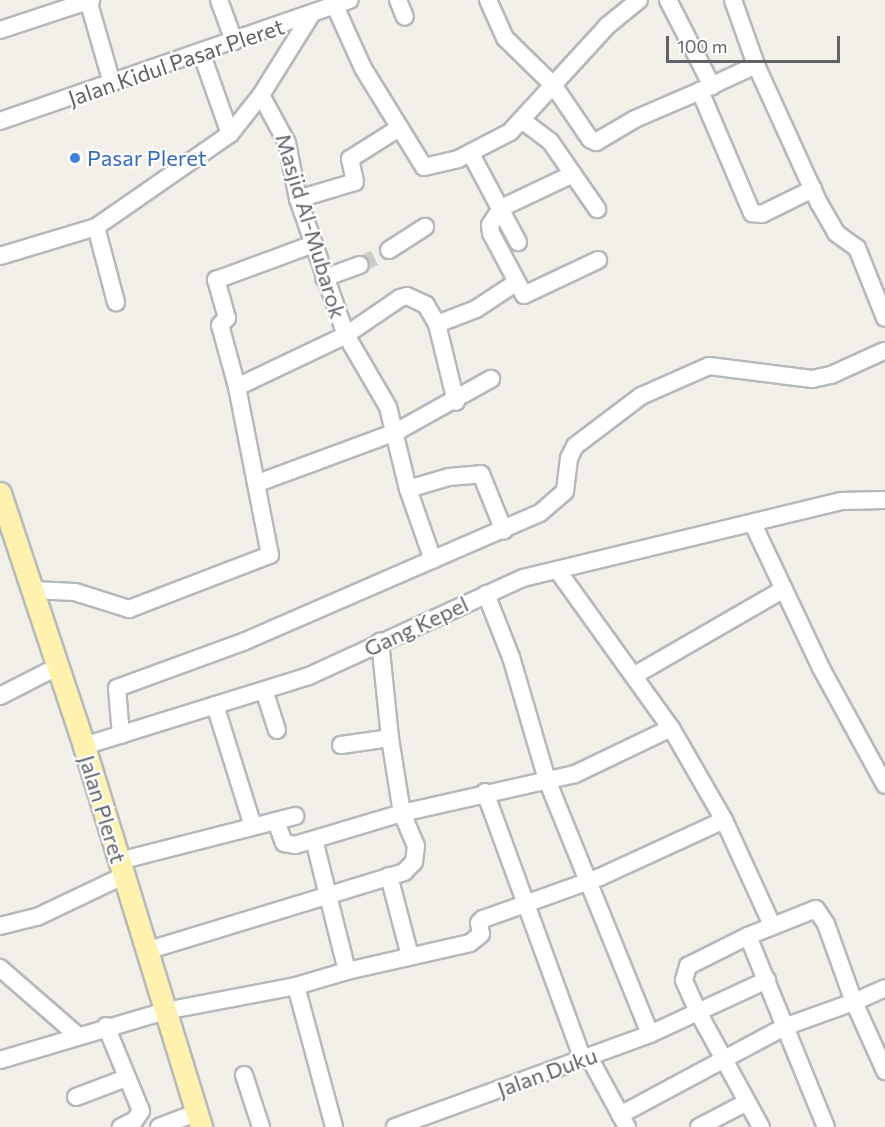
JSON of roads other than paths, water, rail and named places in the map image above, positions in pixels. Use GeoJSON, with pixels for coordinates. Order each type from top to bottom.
{"type":"FeatureCollection","features":[{"type":"Feature","properties":{"kind":"main road","name":"Jalan Pleret"},"geometry":{"type":"LineString","coordinates":[[0,493],[84,746],[198,1120]]}},
{"type":"Feature","properties":{"kind":"street"},"geometry":{"type":"LineString","coordinates":[[0,30],[89,0],[112,83]]}},
{"type":"Feature","properties":{"kind":"street"},"geometry":{"type":"LineString","coordinates":[[219,0],[234,42]]}},
{"type":"Feature","properties":{"kind":"street"},"geometry":{"type":"LineString","coordinates":[[398,0],[405,17]]}},
{"type":"Feature","properties":{"kind":"street"},"geometry":{"type":"LineString","coordinates":[[488,0],[505,38],[554,86],[590,139],[596,142],[635,119],[756,65]]}},
{"type":"Feature","properties":{"kind":"street"},"geometry":{"type":"LineString","coordinates":[[345,2],[363,68],[423,167],[471,154],[523,121],[607,26],[639,0]]}},
{"type":"Feature","properties":{"kind":"street"},"geometry":{"type":"LineString","coordinates":[[668,0],[706,88],[752,213],[762,214],[813,189]]}},
{"type":"Feature","properties":{"kind":"street"},"geometry":{"type":"LineString","coordinates":[[733,0],[756,65],[813,189],[836,233],[857,248],[885,318]]}},
{"type":"Feature","properties":{"kind":"street","name":"Jalan Kidul Pasar Pleret"},"geometry":{"type":"LineString","coordinates":[[0,121],[345,2]]}},
{"type":"Feature","properties":{"kind":"street"},"geometry":{"type":"LineString","coordinates":[[0,256],[96,226],[230,134],[261,95],[311,15]]}},
{"type":"Feature","properties":{"kind":"street"},"geometry":{"type":"LineString","coordinates":[[201,52],[230,134]]}},
{"type":"Feature","properties":{"kind":"street","name":"Masjid Al-Mubarok"},"geometry":{"type":"LineString","coordinates":[[261,95],[287,143],[298,199],[346,336],[388,407],[396,432],[408,489],[433,560]]}},
{"type":"Feature","properties":{"kind":"street"},"geometry":{"type":"LineString","coordinates":[[523,121],[550,141],[597,209]]}},
{"type":"Feature","properties":{"kind":"street"},"geometry":{"type":"LineString","coordinates":[[298,199],[356,182],[350,159],[399,128]]}},
{"type":"Feature","properties":{"kind":"street"},"geometry":{"type":"LineString","coordinates":[[471,154],[518,242]]}},
{"type":"Feature","properties":{"kind":"street"},"geometry":{"type":"LineString","coordinates":[[573,174],[501,208],[490,225],[491,233],[514,284],[527,295],[598,260]]}},
{"type":"Feature","properties":{"kind":"street"},"geometry":{"type":"LineString","coordinates":[[96,226],[116,302]]}},
{"type":"Feature","properties":{"kind":"street"},"geometry":{"type":"LineString","coordinates":[[388,250],[425,227]]}},
{"type":"Feature","properties":{"kind":"street"},"geometry":{"type":"LineString","coordinates":[[32,590],[75,592],[129,609],[268,556],[271,550],[258,483],[237,387],[220,325],[227,318],[216,280],[314,244]]}},
{"type":"Feature","properties":{"kind":"street"},"geometry":{"type":"LineString","coordinates":[[324,278],[360,265]]}},
{"type":"Feature","properties":{"kind":"street"},"geometry":{"type":"LineString","coordinates":[[437,324],[476,309],[514,284]]}},
{"type":"Feature","properties":{"kind":"street"},"geometry":{"type":"LineString","coordinates":[[237,387],[346,336],[407,296],[426,305],[437,324],[456,402]]}},
{"type":"Feature","properties":{"kind":"street"},"geometry":{"type":"LineString","coordinates":[[121,735],[117,688],[243,642],[504,531],[552,505],[567,485],[569,458],[575,446],[641,396],[710,366],[812,379],[831,375],[884,350]]}},
{"type":"Feature","properties":{"kind":"street"},"geometry":{"type":"LineString","coordinates":[[258,483],[396,432],[456,402],[491,379]]}},
{"type":"Feature","properties":{"kind":"street"},"geometry":{"type":"LineString","coordinates":[[408,489],[449,477],[481,474],[504,531]]}},
{"type":"Feature","properties":{"kind":"street","name":"Gang Kepel"},"geometry":{"type":"LineString","coordinates":[[84,746],[309,676],[523,578],[852,499],[885,500]]}},
{"type":"Feature","properties":{"kind":"street"},"geometry":{"type":"LineString","coordinates":[[753,524],[783,589],[885,785]]}},
{"type":"Feature","properties":{"kind":"street"},"geometry":{"type":"LineString","coordinates":[[558,571],[671,728],[724,820],[772,925]]}},
{"type":"Feature","properties":{"kind":"street"},"geometry":{"type":"LineString","coordinates":[[635,675],[783,589]]}},
{"type":"Feature","properties":{"kind":"street"},"geometry":{"type":"LineString","coordinates":[[486,594],[511,657],[547,780],[650,1034]]}},
{"type":"Feature","properties":{"kind":"street"},"geometry":{"type":"LineString","coordinates":[[146,951],[404,872],[417,857],[416,846],[402,813],[390,738],[381,642]]}},
{"type":"Feature","properties":{"kind":"street"},"geometry":{"type":"LineString","coordinates":[[0,696],[57,667]]}},
{"type":"Feature","properties":{"kind":"street"},"geometry":{"type":"LineString","coordinates":[[264,690],[277,730]]}},
{"type":"Feature","properties":{"kind":"street"},"geometry":{"type":"LineString","coordinates":[[215,705],[253,826]]}},
{"type":"Feature","properties":{"kind":"street"},"geometry":{"type":"LineString","coordinates":[[276,821],[284,843],[295,845],[402,813],[485,792],[575,774],[671,728]]}},
{"type":"Feature","properties":{"kind":"street"},"geometry":{"type":"LineString","coordinates":[[341,745],[390,738]]}},
{"type":"Feature","properties":{"kind":"street"},"geometry":{"type":"LineString","coordinates":[[485,792],[525,903],[586,1058],[623,1121],[721,1058],[784,1027],[854,1002],[885,988]]}},
{"type":"Feature","properties":{"kind":"street"},"geometry":{"type":"LineString","coordinates":[[0,926],[37,917],[121,868],[253,826],[295,816]]}},
{"type":"Feature","properties":{"kind":"street"},"geometry":{"type":"LineString","coordinates":[[0,1060],[106,1026],[165,1011],[296,986],[347,970],[470,943],[481,934],[479,923],[483,919],[588,882],[724,820]]}},
{"type":"Feature","properties":{"kind":"street"},"geometry":{"type":"LineString","coordinates":[[314,840],[347,970]]}},
{"type":"Feature","properties":{"kind":"street"},"geometry":{"type":"LineString","coordinates":[[389,876],[410,956]]}},
{"type":"Feature","properties":{"kind":"street"},"geometry":{"type":"LineString","coordinates":[[761,1127],[721,1058],[698,1012],[684,980],[684,971],[772,925],[812,909],[821,913],[854,1002],[879,1037],[885,1071]]}},
{"type":"Feature","properties":{"kind":"street"},"geometry":{"type":"LineString","coordinates":[[748,936],[826,1127]]}},
{"type":"Feature","properties":{"kind":"street"},"geometry":{"type":"LineString","coordinates":[[0,968],[77,1035]]}},
{"type":"Feature","properties":{"kind":"street","name":"Jalan Duku"},"geometry":{"type":"LineString","coordinates":[[405,1125],[650,1034],[767,980]]}},
{"type":"Feature","properties":{"kind":"street"},"geometry":{"type":"LineString","coordinates":[[296,986],[334,1127]]}},
{"type":"Feature","properties":{"kind":"street"},"geometry":{"type":"LineString","coordinates":[[106,1026],[141,1112],[135,1120],[121,1127]]}},
{"type":"Feature","properties":{"kind":"street"},"geometry":{"type":"LineString","coordinates":[[244,1075],[261,1127]]}},
{"type":"Feature","properties":{"kind":"street"},"geometry":{"type":"LineString","coordinates":[[76,1097],[126,1078]]}},
{"type":"Feature","properties":{"kind":"street"},"geometry":{"type":"LineString","coordinates":[[699,1127],[747,1102]]}},
{"type":"Feature","properties":{"kind":"street"},"geometry":{"type":"LineString","coordinates":[[159,1127],[198,1120]]}},
{"type":"Feature","properties":{"kind":"tunnel"},"geometry":{"type":"LineString","coordinates":[[360,265],[389,250]]}},
{"type":"Feature","properties":{"kind":"place","name":"Pasar Pleret"},"geometry":{"type":"Point","coordinates":[75,158]}}]}
